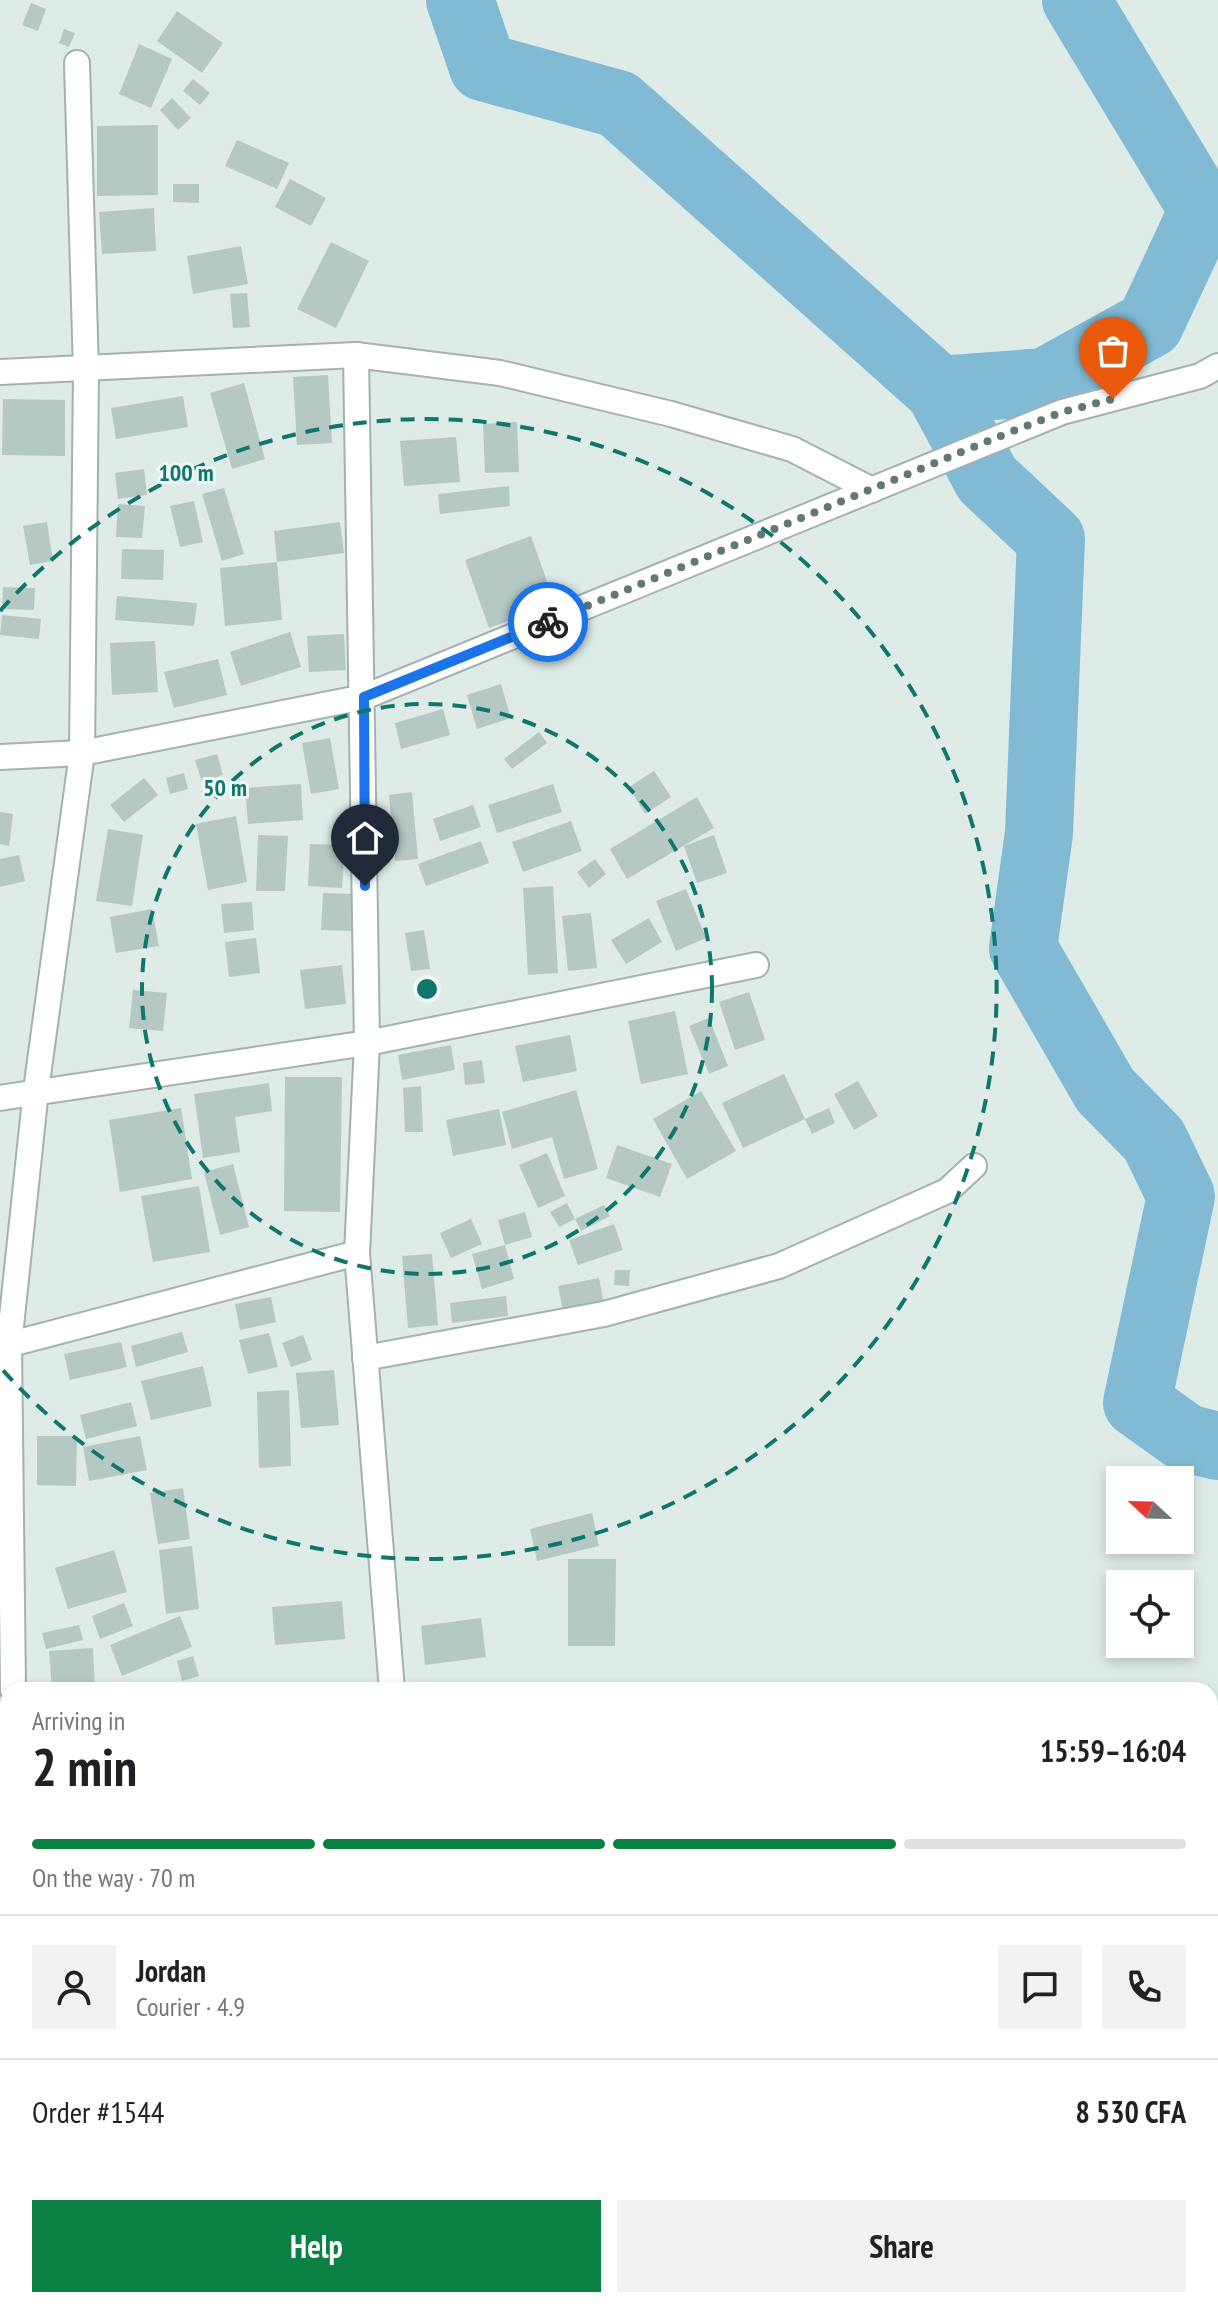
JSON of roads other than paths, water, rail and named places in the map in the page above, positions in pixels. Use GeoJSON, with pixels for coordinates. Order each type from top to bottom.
{"type":"FeatureCollection","features":[{"type":"Feature","properties":{"kind":"street"},"geometry":{"type":"LineString","coordinates":[[13,1682],[4,1346],[82,753],[86,371],[77,63]]}},
{"type":"Feature","properties":{"kind":"street"},"geometry":{"type":"LineString","coordinates":[[356,355],[364,697],[367,1043],[357,1253],[391,1682]]}},
{"type":"Feature","properties":{"kind":"street"},"geometry":{"type":"LineString","coordinates":[[0,372],[86,371],[356,355],[500,373],[671,414],[792,449],[879,487]]}},
{"type":"Feature","properties":{"kind":"street"},"geometry":{"type":"LineString","coordinates":[[0,757],[82,753],[364,697],[1062,412],[1200,376],[1218,366]]}},
{"type":"Feature","properties":{"kind":"street"},"geometry":{"type":"LineString","coordinates":[[0,1098],[36,1090],[367,1043],[756,965]]}},
{"type":"Feature","properties":{"kind":"street"},"geometry":{"type":"LineString","coordinates":[[365,1358],[604,1314],[779,1266],[947,1191],[974,1166]]}},
{"type":"Feature","properties":{"kind":"street"},"geometry":{"type":"LineString","coordinates":[[4,1346],[357,1253]]}},
{"type":"Feature","properties":{"kind":"waterway"},"geometry":{"type":"LineString","coordinates":[[460,0],[483,67],[618,104],[939,390],[1045,382],[1150,324],[1203,210],[1076,0]]}},
{"type":"Feature","properties":{"kind":"waterway"},"geometry":{"type":"LineString","coordinates":[[939,390],[987,479],[1051,539],[1039,833],[1023,948],[1105,1090],[1154,1140],[1181,1196],[1137,1403],[1186,1438],[1218,1446]]}}]}
